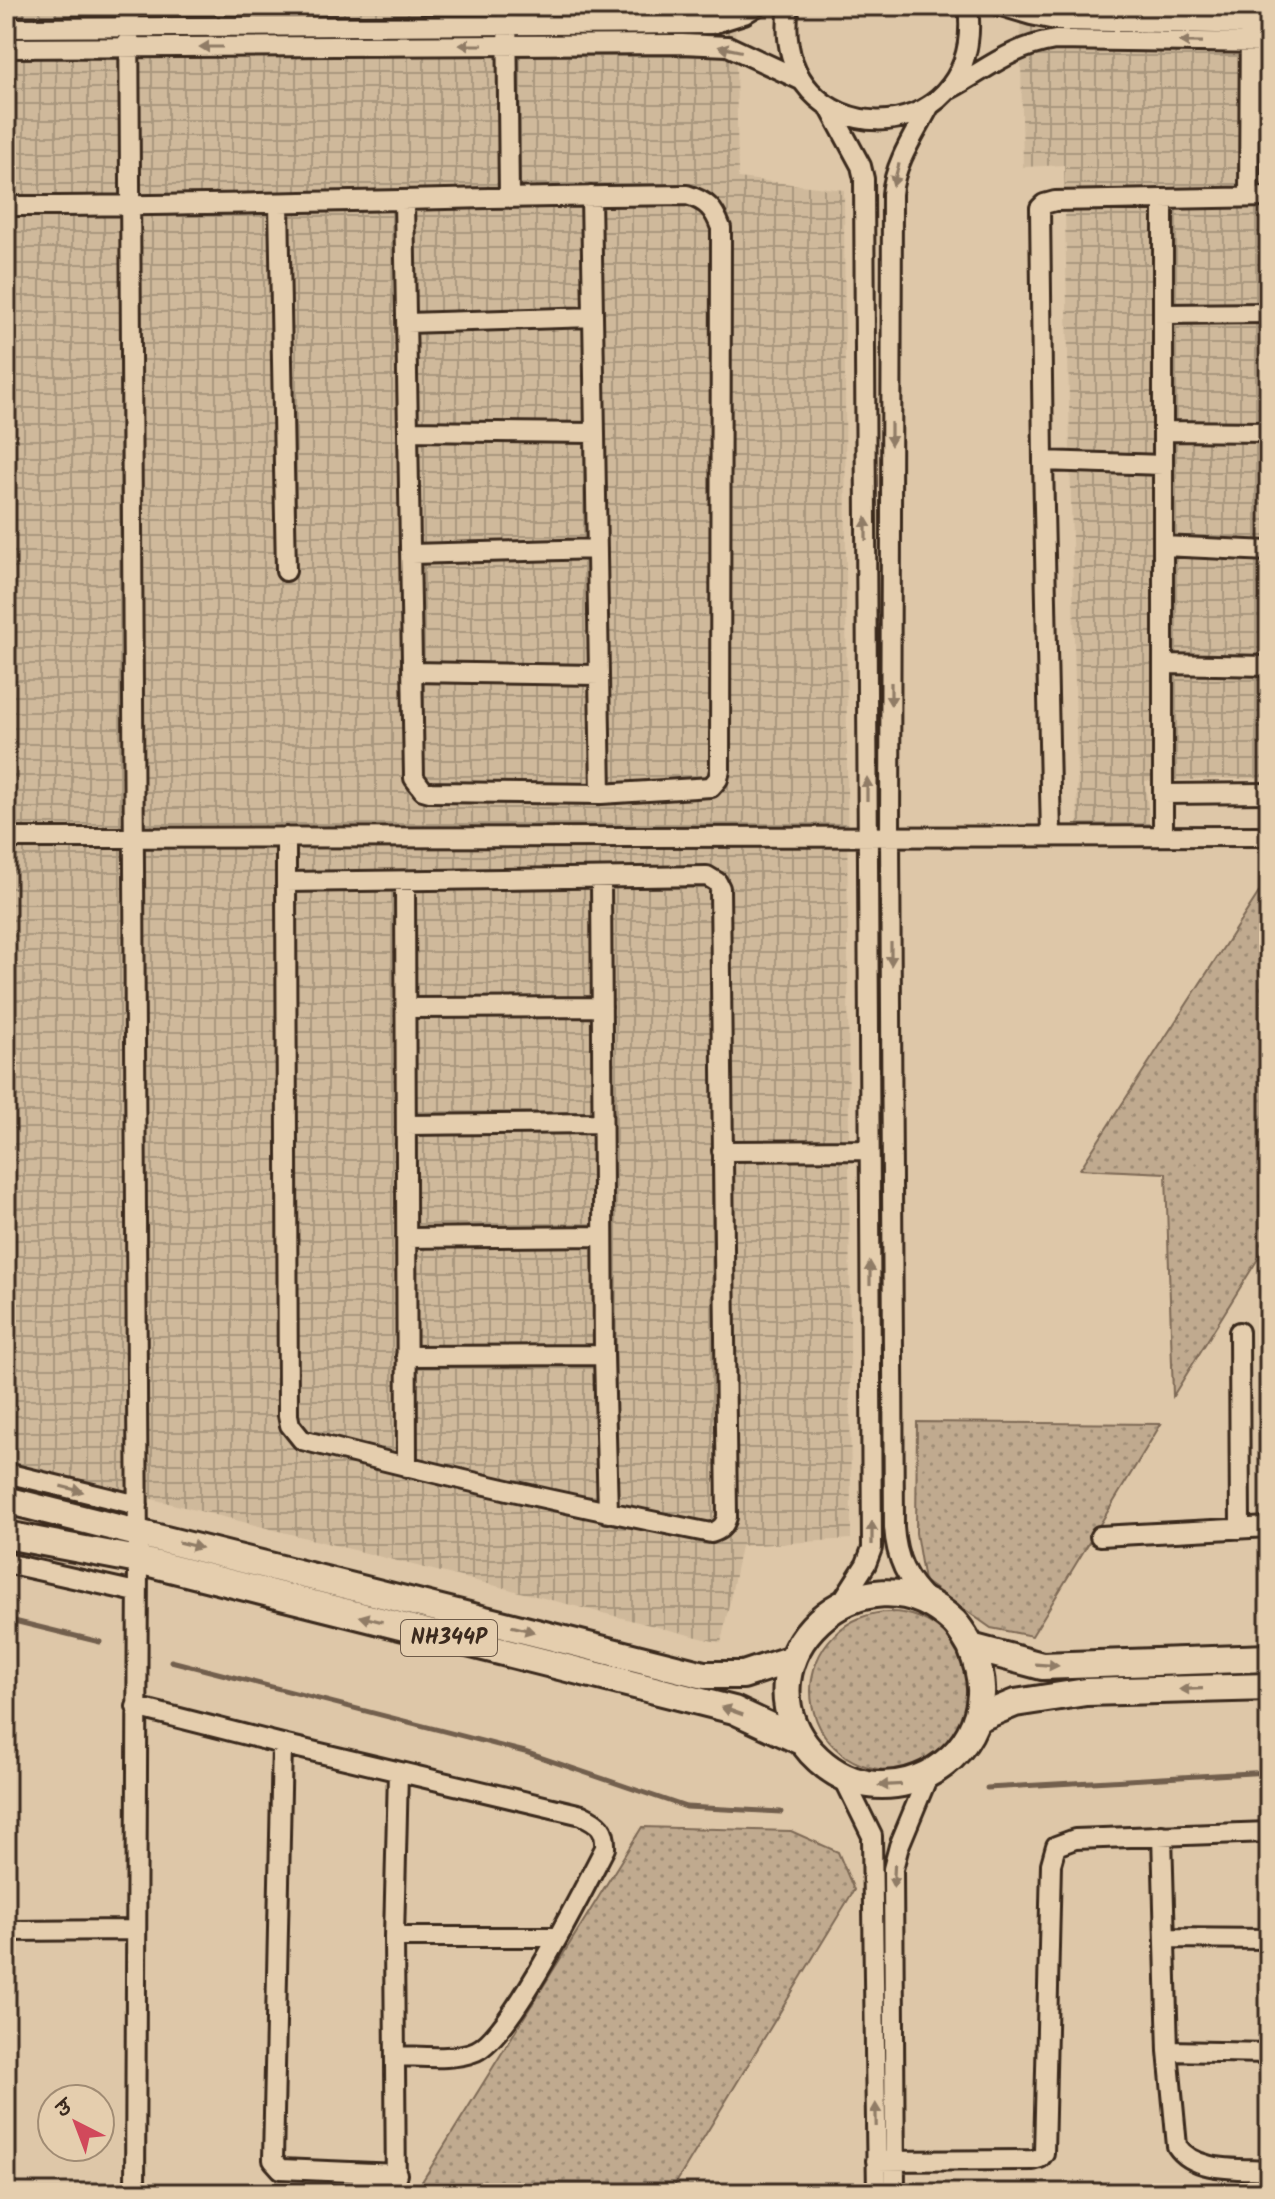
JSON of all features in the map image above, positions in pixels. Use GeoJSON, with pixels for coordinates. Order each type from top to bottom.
{"type":"FeatureCollection","features":[{"type":"Feature","properties":{"kind":"highway","name":"NH344P"},"geometry":{"type":"LineString","coordinates":[[6,1500],[704,1675],[743,1675],[792,1659]]}},
{"type":"Feature","properties":{"kind":"highway","name":"NH344P"},"geometry":{"type":"LineString","coordinates":[[6,1535],[138,1560],[734,1710],[803,1742]]}},
{"type":"Feature","properties":{"kind":"highway"},"geometry":{"type":"LineString","coordinates":[[872,1593],[904,1595],[934,1606],[956,1624],[971,1647],[980,1670],[981,1695],[976,1719],[965,1742],[949,1761],[928,1776],[885,1786],[864,1784],[843,1777],[821,1762],[803,1742],[791,1716],[788,1688],[792,1659],[803,1637],[820,1617],[841,1603],[872,1593]]}},
{"type":"Feature","properties":{"kind":"highway"},"geometry":{"type":"LineString","coordinates":[[971,1647],[1042,1666],[1269,1658]]}},
{"type":"Feature","properties":{"kind":"highway"},"geometry":{"type":"LineString","coordinates":[[976,1719],[1015,1703],[1086,1692],[1269,1687]]}},
{"type":"Feature","properties":{"kind":"street"},"geometry":{"type":"LineString","coordinates":[[129,6],[138,1505],[135,2193]]}},
{"type":"Feature","properties":{"kind":"street"},"geometry":{"type":"LineString","coordinates":[[507,6],[509,197]]}},
{"type":"Feature","properties":{"kind":"street"},"geometry":{"type":"LineString","coordinates":[[6,28],[712,24],[744,14],[757,6]]}},
{"type":"Feature","properties":{"kind":"street"},"geometry":{"type":"LineString","coordinates":[[789,6],[787,44],[801,80],[829,107],[845,115],[880,121],[906,116],[930,105],[1010,52],[1032,44],[1258,28]]}},
{"type":"Feature","properties":{"kind":"street"},"geometry":{"type":"LineString","coordinates":[[950,89],[966,58],[971,30],[968,6]]}},
{"type":"Feature","properties":{"kind":"street"},"geometry":{"type":"LineString","coordinates":[[1001,6],[1060,21],[1258,28]]}},
{"type":"Feature","properties":{"kind":"street"},"geometry":{"type":"LineString","coordinates":[[1249,197],[1258,28]]}},
{"type":"Feature","properties":{"kind":"street"},"geometry":{"type":"LineString","coordinates":[[6,48],[728,46],[801,80]]}},
{"type":"Feature","properties":{"kind":"street"},"geometry":{"type":"LineString","coordinates":[[930,105],[901,158],[892,194],[890,836],[894,1527],[900,1562],[914,1589],[934,1606]]}},
{"type":"Feature","properties":{"kind":"street"},"geometry":{"type":"LineString","coordinates":[[829,107],[861,166],[864,179],[872,1548],[866,1564],[841,1603]]}},
{"type":"Feature","properties":{"kind":"street"},"geometry":{"type":"LineString","coordinates":[[6,206],[687,195],[703,200],[715,212],[721,228],[720,770],[718,779],[711,787],[601,794],[430,792],[423,790],[414,778],[404,200]]}},
{"type":"Feature","properties":{"kind":"street"},"geometry":{"type":"LineString","coordinates":[[591,196],[601,794]]}},
{"type":"Feature","properties":{"kind":"street"},"geometry":{"type":"LineString","coordinates":[[1051,836],[1040,208],[1050,202],[1269,197]]}},
{"type":"Feature","properties":{"kind":"street"},"geometry":{"type":"LineString","coordinates":[[1163,199],[1163,836]]}},
{"type":"Feature","properties":{"kind":"street"},"geometry":{"type":"LineString","coordinates":[[279,203],[286,571]]}},
{"type":"Feature","properties":{"kind":"street"},"geometry":{"type":"LineString","coordinates":[[1163,314],[1269,313]]}},
{"type":"Feature","properties":{"kind":"street"},"geometry":{"type":"LineString","coordinates":[[407,323],[593,317]]}},
{"type":"Feature","properties":{"kind":"street"},"geometry":{"type":"LineString","coordinates":[[409,431],[595,433]]}},
{"type":"Feature","properties":{"kind":"street"},"geometry":{"type":"LineString","coordinates":[[1163,431],[1269,432]]}},
{"type":"Feature","properties":{"kind":"street"},"geometry":{"type":"LineString","coordinates":[[1043,461],[1163,465]]}},
{"type":"Feature","properties":{"kind":"street"},"geometry":{"type":"LineString","coordinates":[[1163,546],[1269,551]]}},
{"type":"Feature","properties":{"kind":"street"},"geometry":{"type":"LineString","coordinates":[[411,554],[597,549]]}},
{"type":"Feature","properties":{"kind":"street"},"geometry":{"type":"LineString","coordinates":[[1163,664],[1269,666]]}},
{"type":"Feature","properties":{"kind":"street"},"geometry":{"type":"LineString","coordinates":[[413,672],[599,675]]}},
{"type":"Feature","properties":{"kind":"street"},"geometry":{"type":"LineString","coordinates":[[1163,794],[1269,793]]}},
{"type":"Feature","properties":{"kind":"street"},"geometry":{"type":"LineString","coordinates":[[6,838],[1269,836]]}},
{"type":"Feature","properties":{"kind":"street"},"geometry":{"type":"LineString","coordinates":[[286,837],[286,882],[288,1400],[290,1425],[302,1440],[407,1467],[711,1533],[724,1526],[727,1517],[720,888],[717,882],[707,876],[286,882]]}},
{"type":"Feature","properties":{"kind":"street"},"geometry":{"type":"LineString","coordinates":[[601,878],[608,1513]]}},
{"type":"Feature","properties":{"kind":"street"},"geometry":{"type":"LineString","coordinates":[[405,881],[407,1467]]}},
{"type":"Feature","properties":{"kind":"street"},"geometry":{"type":"LineString","coordinates":[[406,1008],[602,1007]]}},
{"type":"Feature","properties":{"kind":"street"},"geometry":{"type":"LineString","coordinates":[[406,1125],[602,1123]]}},
{"type":"Feature","properties":{"kind":"street"},"geometry":{"type":"LineString","coordinates":[[722,1151],[869,1150]]}},
{"type":"Feature","properties":{"kind":"street"},"geometry":{"type":"LineString","coordinates":[[406,1238],[603,1236]]}},
{"type":"Feature","properties":{"kind":"street"},"geometry":{"type":"LineString","coordinates":[[1239,1332],[1240,1529]]}},
{"type":"Feature","properties":{"kind":"street"},"geometry":{"type":"LineString","coordinates":[[406,1356],[604,1355]]}},
{"type":"Feature","properties":{"kind":"street"},"geometry":{"type":"LineString","coordinates":[[6,1473],[138,1505]]}},
{"type":"Feature","properties":{"kind":"street"},"geometry":{"type":"LineString","coordinates":[[1100,1536],[1269,1527]]}},
{"type":"Feature","properties":{"kind":"street"},"geometry":{"type":"LineString","coordinates":[[6,1563],[136,1592]]}},
{"type":"Feature","properties":{"kind":"street"},"geometry":{"type":"LineString","coordinates":[[136,1707],[582,1815],[601,1826],[606,1835],[605,1848],[503,2028],[489,2043],[461,2055],[395,2056]]}},
{"type":"Feature","properties":{"kind":"street"},"geometry":{"type":"LineString","coordinates":[[282,1744],[273,2160],[281,2169],[397,2174]]}},
{"type":"Feature","properties":{"kind":"street"},"geometry":{"type":"LineString","coordinates":[[396,2193],[394,1937],[398,1772]]}},
{"type":"Feature","properties":{"kind":"street"},"geometry":{"type":"LineString","coordinates":[[877,2193],[886,2161],[893,1869],[899,1846],[928,1776]]}},
{"type":"Feature","properties":{"kind":"street"},"geometry":{"type":"LineString","coordinates":[[843,1777],[872,1836],[886,2161],[895,2193]]}},
{"type":"Feature","properties":{"kind":"street"},"geometry":{"type":"LineString","coordinates":[[886,2161],[1033,2160],[1040,2158],[1046,2147],[1053,1853],[1056,1846],[1075,1839],[1269,1832]]}},
{"type":"Feature","properties":{"kind":"street"},"geometry":{"type":"LineString","coordinates":[[1162,1835],[1168,2051],[1177,2146],[1184,2156],[1195,2163],[1269,2170]]}},
{"type":"Feature","properties":{"kind":"street"},"geometry":{"type":"LineString","coordinates":[[6,1931],[135,1930]]}},
{"type":"Feature","properties":{"kind":"street"},"geometry":{"type":"LineString","coordinates":[[394,1937],[557,1937]]}},
{"type":"Feature","properties":{"kind":"street"},"geometry":{"type":"LineString","coordinates":[[1165,1938],[1269,1939]]}},
{"type":"Feature","properties":{"kind":"street"},"geometry":{"type":"LineString","coordinates":[[1168,2051],[1269,2053]]}},
{"type":"Feature","properties":{"kind":"shaded area"},"geometry":{"type":"Polygon","coordinates":[[[6,6],[735,6],[738,178],[844,190],[851,1539],[741,1546],[721,1643],[6,1462],[6,6]]]}},
{"type":"Feature","properties":{"kind":"shaded area"},"geometry":{"type":"Polygon","coordinates":[[[1020,6],[1269,6],[1269,778],[1145,781],[1150,829],[1078,825],[1064,165],[1023,167],[1020,6]]]}},
{"type":"Feature","properties":{"kind":"shaded area"},"geometry":{"type":"Polygon","coordinates":[[[1269,877],[1269,1241],[1173,1396],[1166,1173],[1080,1169],[1269,877]]]}},
{"type":"Feature","properties":{"kind":"shaded area"},"geometry":{"type":"Polygon","coordinates":[[[917,1422],[1161,1424],[1032,1636],[991,1628],[924,1581],[916,1533],[917,1422]]]}},
{"type":"Feature","properties":{"kind":"shaded area"},"geometry":{"type":"Polygon","coordinates":[[[890,1612],[920,1618],[946,1635],[963,1661],[969,1691],[963,1721],[946,1747],[920,1764],[890,1770],[860,1764],[834,1747],[817,1721],[811,1691],[817,1661],[834,1635],[860,1618],[890,1612]]]}},
{"type":"Feature","properties":{"kind":"shaded area"},"geometry":{"type":"Polygon","coordinates":[[[642,1827],[791,1831],[838,1852],[854,1890],[670,2193],[415,2193],[642,1827]]]}},
{"type":"Feature","properties":{"kind":"waterway"},"geometry":{"type":"LineString","coordinates":[[6,1619],[100,1642]]}},
{"type":"Feature","properties":{"kind":"waterway"},"geometry":{"type":"LineString","coordinates":[[171,1661],[525,1752],[686,1807],[781,1812]]}},
{"type":"Feature","properties":{"kind":"waterway"},"geometry":{"type":"LineString","coordinates":[[987,1788],[1269,1772]]}}]}
